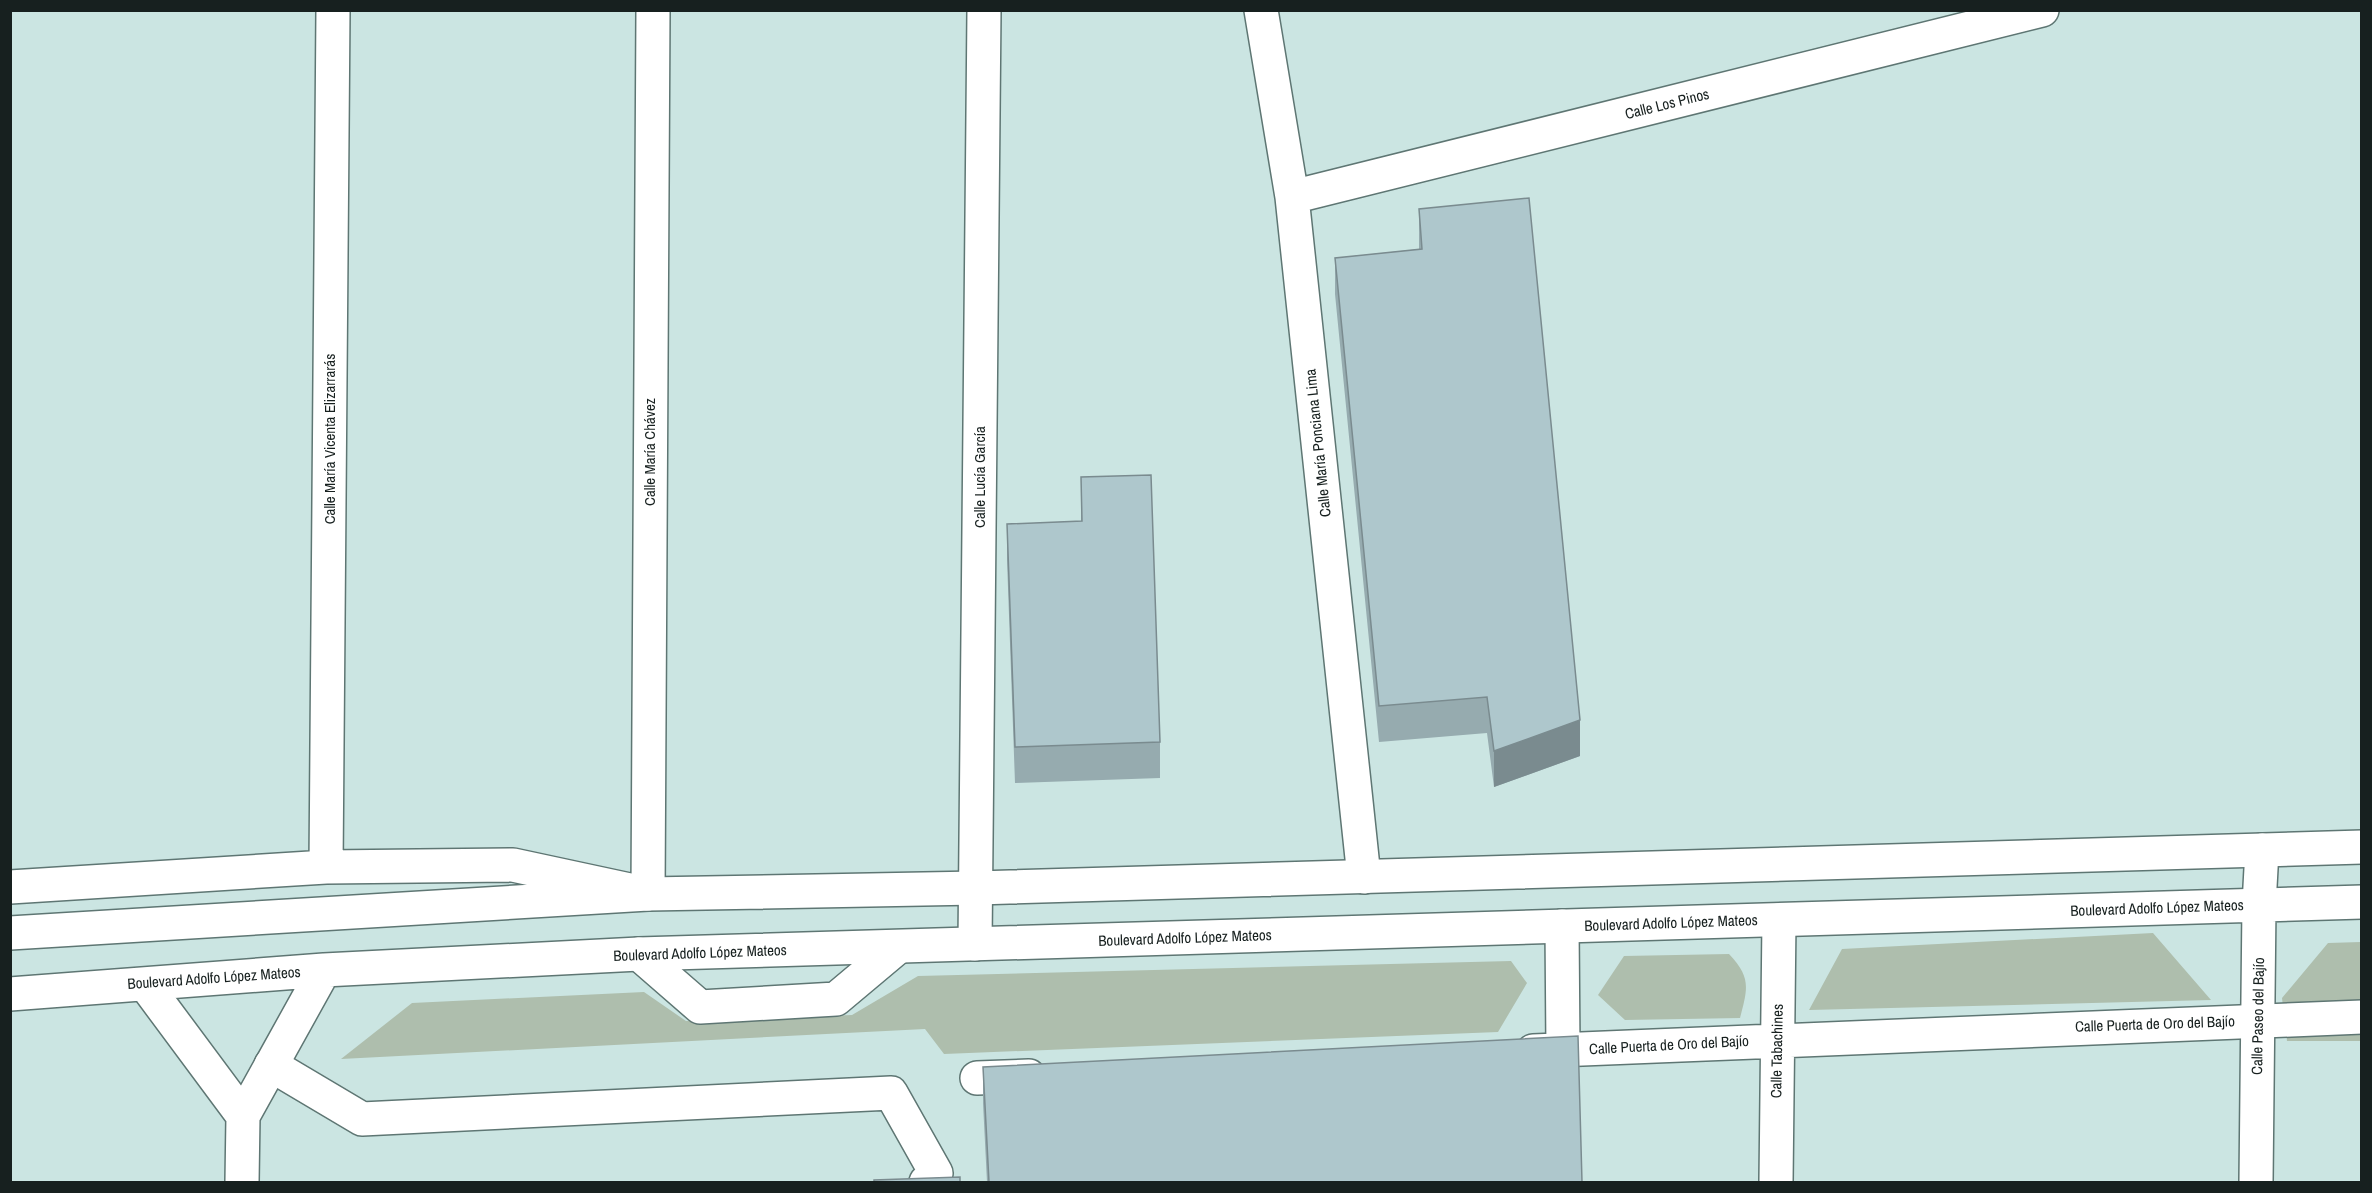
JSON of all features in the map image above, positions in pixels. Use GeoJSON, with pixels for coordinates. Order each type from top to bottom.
{"type":"FeatureCollection","features":[{"type":"Feature","properties":{"kind":"street","name":"Calle María Vicenta Elizarrarás"},"geometry":{"type":"LineString","coordinates":[[326,867],[333,10]]}},
{"type":"Feature","properties":{"kind":"street","name":"Calle María Chávez"},"geometry":{"type":"LineString","coordinates":[[648,894],[653,10]]}},
{"type":"Feature","properties":{"kind":"street","name":"Calle Lucía García"},"geometry":{"type":"LineString","coordinates":[[975,944],[984,10]]}},
{"type":"Feature","properties":{"kind":"street","name":"Calle María Ponciana Lima"},"geometry":{"type":"LineString","coordinates":[[1261,10],[1292,197],[1364,877]]}},
{"type":"Feature","properties":{"kind":"street","name":"Calle Los Pinos"},"geometry":{"type":"LineString","coordinates":[[1292,197],[2042,10]]}},
{"type":"Feature","properties":{"kind":"street"},"geometry":{"type":"LineString","coordinates":[[10,933],[648,894],[977,888],[2361,847]]}},
{"type":"Feature","properties":{"kind":"street","name":"Calle Paseo del Bajío"},"geometry":{"type":"LineString","coordinates":[[2256,1182],[2259,905],[2262,850]]}},
{"type":"Feature","properties":{"kind":"street"},"geometry":{"type":"LineString","coordinates":[[10,887],[326,867],[513,865],[648,894]]}},
{"type":"Feature","properties":{"kind":"street","name":"Boulevard Adolfo López Mateos"},"geometry":{"type":"LineString","coordinates":[[10,994],[324,970],[639,954],[2361,902]]}},
{"type":"Feature","properties":{"kind":"street","name":"Calle Tabachines"},"geometry":{"type":"LineString","coordinates":[[1776,1182],[1779,920]]}},
{"type":"Feature","properties":{"kind":"street"},"geometry":{"type":"LineString","coordinates":[[1562,926],[1563,1050]]}},
{"type":"Feature","properties":{"kind":"street"},"geometry":{"type":"LineString","coordinates":[[639,954],[700,1007],[836,999],[898,947]]}},
{"type":"Feature","properties":{"kind":"street"},"geometry":{"type":"LineString","coordinates":[[242,1182],[243,1116],[324,970]]}},
{"type":"Feature","properties":{"kind":"street"},"geometry":{"type":"LineString","coordinates":[[145,984],[243,1116]]}},
{"type":"Feature","properties":{"kind":"street","name":"Calle Puerta de Oro del Bajío"},"geometry":{"type":"LineString","coordinates":[[1503,1053],[2361,1017]]}},
{"type":"Feature","properties":{"kind":"street"},"geometry":{"type":"LineString","coordinates":[[271,1065],[362,1119],[891,1093],[936,1173],[926,1182]]}},
{"type":"Feature","properties":{"kind":"street"},"geometry":{"type":"LineString","coordinates":[[977,1078],[1060,1074]]}},
{"type":"Feature","properties":{"kind":"green space"},"geometry":{"type":"Polygon","coordinates":[[[2153,933],[2211,1000],[1809,1010],[1842,949],[2153,933]]]}},
{"type":"Feature","properties":{"kind":"green space"},"geometry":{"type":"Polygon","coordinates":[[[2361,942],[2361,1041],[2287,1041],[2282,998],[2328,943],[2361,942]]]}},
{"type":"Feature","properties":{"kind":"green space"},"geometry":{"type":"Polygon","coordinates":[[[1729,954],[1741,969],[1746,983],[1740,1018],[1625,1020],[1598,995],[1624,956],[1729,954]]]}},
{"type":"Feature","properties":{"kind":"green space"},"geometry":{"type":"Polygon","coordinates":[[[1511,961],[1527,983],[1498,1032],[944,1054],[925,1029],[341,1059],[412,1003],[644,992],[686,1021],[852,1015],[918,976],[1511,961]]]}},
{"type":"Feature","properties":{"kind":"building"},"geometry":{"type":"Polygon","coordinates":[[[1529,198],[1580,720],[1494,751],[1487,697],[1379,706],[1335,258],[1422,249],[1419,209],[1529,198]]]}},
{"type":"Feature","properties":{"kind":"building"},"geometry":{"type":"Polygon","coordinates":[[[1151,475],[1160,742],[1015,747],[1007,524],[1082,521],[1081,477],[1151,475]]]}},
{"type":"Feature","properties":{"kind":"building"},"geometry":{"type":"Polygon","coordinates":[[[1578,1036],[1582,1182],[989,1182],[983,1067],[1578,1036]]]}},
{"type":"Feature","properties":{"kind":"building"},"geometry":{"type":"Polygon","coordinates":[[[960,1177],[960,1182],[874,1182],[874,1180],[960,1177]]]}}]}
